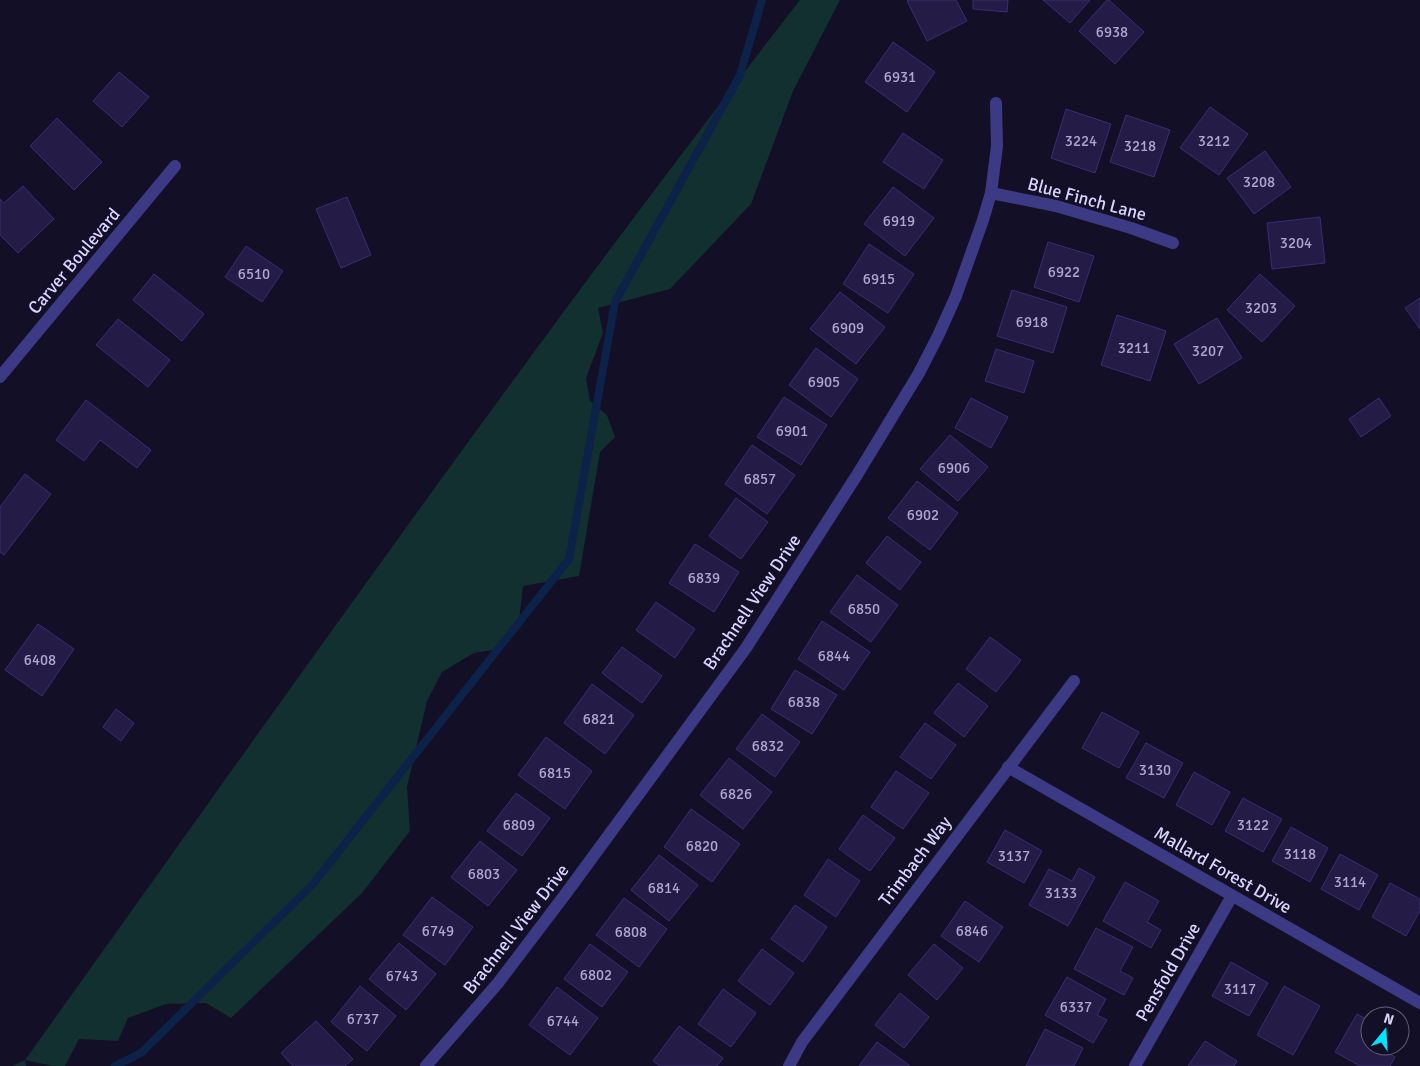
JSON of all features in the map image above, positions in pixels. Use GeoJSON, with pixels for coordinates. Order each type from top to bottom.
{"type":"FeatureCollection","features":[{"type":"Feature","properties":{"kind":"street","name":"Brachnell View Drive"},"geometry":{"type":"LineString","coordinates":[[426,1066],[498,983],[746,648],[919,373],[956,296],[991,193],[998,146],[996,102]]}},
{"type":"Feature","properties":{"kind":"street","name":"Carver Boulevard"},"geometry":{"type":"LineString","coordinates":[[0,378],[176,166]]}},
{"type":"Feature","properties":{"kind":"street","name":"Blue Finch Lane"},"geometry":{"type":"LineString","coordinates":[[991,193],[1056,206],[1131,228],[1173,243]]}},
{"type":"Feature","properties":{"kind":"street","name":"Trimbach Way"},"geometry":{"type":"LineString","coordinates":[[790,1066],[802,1042],[1074,681]]}},
{"type":"Feature","properties":{"kind":"street","name":"Mallard Forest Drive"},"geometry":{"type":"LineString","coordinates":[[1008,767],[1420,1003]]}},
{"type":"Feature","properties":{"kind":"street","name":"Pensfold Drive"},"geometry":{"type":"LineString","coordinates":[[1135,1066],[1232,896]]}},
{"type":"Feature","properties":{"kind":"green space"},"geometry":{"type":"Polygon","coordinates":[[[800,0],[840,0],[793,91],[751,204],[670,289],[598,308],[603,333],[586,378],[590,401],[607,415],[615,437],[600,452],[579,576],[523,586],[518,630],[499,649],[474,653],[442,672],[427,701],[407,787],[410,831],[362,893],[231,1018],[206,1003],[166,1004],[128,1018],[118,1041],[79,1039],[65,1066],[53,1066],[25,1060],[407,526],[601,261],[700,130],[800,0]]]}},
{"type":"Feature","properties":{"kind":"green space"},"geometry":{"type":"Polygon","coordinates":[[[25,1060],[26,1066],[12,1066],[25,1060]]]}},
{"type":"Feature","properties":{"kind":"building"},"geometry":{"type":"Polygon","coordinates":[[[908,0],[956,0],[967,21],[927,41],[908,0]]]}},
{"type":"Feature","properties":{"kind":"building"},"geometry":{"type":"Polygon","coordinates":[[[973,0],[1008,0],[1007,12],[973,9],[973,0]]]}},
{"type":"Feature","properties":{"kind":"building"},"geometry":{"type":"Polygon","coordinates":[[[1043,0],[1090,0],[1070,23],[1043,0]]]}},
{"type":"Feature","properties":{"kind":"building"},"geometry":{"type":"Polygon","coordinates":[[[1107,0],[1144,32],[1115,64],[1079,31],[1107,0]]]}},
{"type":"Feature","properties":{"kind":"building"},"geometry":{"type":"Polygon","coordinates":[[[893,42],[935,72],[907,112],[865,82],[893,42]]]}},
{"type":"Feature","properties":{"kind":"building"},"geometry":{"type":"Polygon","coordinates":[[[119,72],[149,97],[122,127],[93,101],[119,72]]]}},
{"type":"Feature","properties":{"kind":"building"},"geometry":{"type":"Polygon","coordinates":[[[1210,107],[1248,134],[1219,175],[1180,148],[1210,107]]]}},
{"type":"Feature","properties":{"kind":"building"},"geometry":{"type":"Polygon","coordinates":[[[1066,109],[1111,124],[1095,173],[1051,158],[1066,109]]]}},
{"type":"Feature","properties":{"kind":"building"},"geometry":{"type":"Polygon","coordinates":[[[1126,115],[1170,130],[1154,177],[1110,162],[1126,115]]]}},
{"type":"Feature","properties":{"kind":"building"},"geometry":{"type":"Polygon","coordinates":[[[57,118],[102,162],[74,190],[30,146],[57,118]]]}},
{"type":"Feature","properties":{"kind":"building"},"geometry":{"type":"Polygon","coordinates":[[[903,133],[943,160],[924,189],[883,162],[903,133]]]}},
{"type":"Feature","properties":{"kind":"building"},"geometry":{"type":"Polygon","coordinates":[[[1265,151],[1291,187],[1254,214],[1227,178],[1265,151]]]}},
{"type":"Feature","properties":{"kind":"building"},"geometry":{"type":"Polygon","coordinates":[[[23,186],[54,219],[18,253],[0,235],[0,199],[4,203],[23,186]]]}},
{"type":"Feature","properties":{"kind":"building"},"geometry":{"type":"Polygon","coordinates":[[[893,187],[934,218],[905,256],[864,224],[893,187]]]}},
{"type":"Feature","properties":{"kind":"building"},"geometry":{"type":"Polygon","coordinates":[[[347,197],[371,255],[341,268],[316,209],[347,197]]]}},
{"type":"Feature","properties":{"kind":"building"},"geometry":{"type":"Polygon","coordinates":[[[1320,217],[1325,263],[1272,269],[1267,223],[1320,217]]]}},
{"type":"Feature","properties":{"kind":"building"},"geometry":{"type":"Polygon","coordinates":[[[1048,242],[1094,256],[1079,302],[1034,287],[1048,242]]]}},
{"type":"Feature","properties":{"kind":"building"},"geometry":{"type":"Polygon","coordinates":[[[869,244],[914,274],[888,313],[843,284],[869,244]]]}},
{"type":"Feature","properties":{"kind":"building"},"geometry":{"type":"Polygon","coordinates":[[[246,246],[283,271],[262,302],[225,277],[246,246]]]}},
{"type":"Feature","properties":{"kind":"building"},"geometry":{"type":"Polygon","coordinates":[[[154,274],[204,314],[182,341],[133,300],[154,274]]]}},
{"type":"Feature","properties":{"kind":"building"},"geometry":{"type":"Polygon","coordinates":[[[1260,274],[1295,306],[1262,342],[1227,310],[1260,274]]]}},
{"type":"Feature","properties":{"kind":"building"},"geometry":{"type":"Polygon","coordinates":[[[1012,290],[1067,307],[1053,353],[997,336],[1012,290]]]}},
{"type":"Feature","properties":{"kind":"building"},"geometry":{"type":"Polygon","coordinates":[[[840,292],[885,327],[856,364],[810,329],[840,292]]]}},
{"type":"Feature","properties":{"kind":"building"},"geometry":{"type":"Polygon","coordinates":[[[1420,298],[1420,329],[1405,308],[1420,298]]]}},
{"type":"Feature","properties":{"kind":"building"},"geometry":{"type":"Polygon","coordinates":[[[1117,315],[1166,331],[1150,381],[1101,365],[1117,315]]]}},
{"type":"Feature","properties":{"kind":"building"},"geometry":{"type":"Polygon","coordinates":[[[1217,318],[1242,358],[1199,384],[1174,344],[1217,318]]]}},
{"type":"Feature","properties":{"kind":"building"},"geometry":{"type":"Polygon","coordinates":[[[118,319],[170,360],[148,387],[96,345],[118,319]]]}},
{"type":"Feature","properties":{"kind":"building"},"geometry":{"type":"Polygon","coordinates":[[[816,348],[858,379],[831,417],[789,385],[816,348]]]}},
{"type":"Feature","properties":{"kind":"building"},"geometry":{"type":"Polygon","coordinates":[[[996,349],[1034,361],[1024,393],[985,381],[996,349]]]}},
{"type":"Feature","properties":{"kind":"building"},"geometry":{"type":"Polygon","coordinates":[[[784,397],[827,425],[801,465],[757,437],[784,397]]]}},
{"type":"Feature","properties":{"kind":"building"},"geometry":{"type":"Polygon","coordinates":[[[971,398],[1008,417],[991,448],[955,428],[971,398]]]}},
{"type":"Feature","properties":{"kind":"building"},"geometry":{"type":"Polygon","coordinates":[[[1379,398],[1391,416],[1361,437],[1349,419],[1379,398]]]}},
{"type":"Feature","properties":{"kind":"building"},"geometry":{"type":"Polygon","coordinates":[[[86,400],[151,450],[137,468],[100,440],[84,461],[56,440],[86,400]]]}},
{"type":"Feature","properties":{"kind":"building"},"geometry":{"type":"Polygon","coordinates":[[[950,435],[988,467],[958,501],[920,469],[950,435]]]}},
{"type":"Feature","properties":{"kind":"building"},"geometry":{"type":"Polygon","coordinates":[[[752,445],[795,475],[767,514],[725,484],[752,445]]]}},
{"type":"Feature","properties":{"kind":"building"},"geometry":{"type":"Polygon","coordinates":[[[25,474],[51,494],[4,555],[0,552],[0,507],[25,474]]]}},
{"type":"Feature","properties":{"kind":"building"},"geometry":{"type":"Polygon","coordinates":[[[917,481],[958,513],[930,550],[888,518],[917,481]]]}},
{"type":"Feature","properties":{"kind":"building"},"geometry":{"type":"Polygon","coordinates":[[[736,498],[768,522],[741,559],[709,536],[736,498]]]}},
{"type":"Feature","properties":{"kind":"building"},"geometry":{"type":"Polygon","coordinates":[[[887,536],[921,562],[900,590],[866,563],[887,536]]]}},
{"type":"Feature","properties":{"kind":"building"},"geometry":{"type":"Polygon","coordinates":[[[695,544],[739,572],[714,612],[669,583],[695,544]]]}},
{"type":"Feature","properties":{"kind":"building"},"geometry":{"type":"Polygon","coordinates":[[[857,575],[898,605],[871,642],[830,612],[857,575]]]}},
{"type":"Feature","properties":{"kind":"building"},"geometry":{"type":"Polygon","coordinates":[[[656,602],[695,629],[675,658],[636,630],[656,602]]]}},
{"type":"Feature","properties":{"kind":"building"},"geometry":{"type":"Polygon","coordinates":[[[822,621],[870,652],[844,690],[798,659],[822,621]]]}},
{"type":"Feature","properties":{"kind":"building"},"geometry":{"type":"Polygon","coordinates":[[[38,624],[74,649],[42,696],[5,670],[38,624]]]}},
{"type":"Feature","properties":{"kind":"building"},"geometry":{"type":"Polygon","coordinates":[[[990,637],[1021,660],[996,692],[966,669],[990,637]]]}},
{"type":"Feature","properties":{"kind":"building"},"geometry":{"type":"Polygon","coordinates":[[[622,647],[662,676],[642,703],[602,673],[622,647]]]}},
{"type":"Feature","properties":{"kind":"building"},"geometry":{"type":"Polygon","coordinates":[[[795,670],[837,695],[812,734],[771,709],[795,670]]]}},
{"type":"Feature","properties":{"kind":"building"},"geometry":{"type":"Polygon","coordinates":[[[958,683],[988,706],[964,737],[934,713],[958,683]]]}},
{"type":"Feature","properties":{"kind":"building"},"geometry":{"type":"Polygon","coordinates":[[[592,684],[634,715],[605,754],[564,723],[592,684]]]}},
{"type":"Feature","properties":{"kind":"building"},"geometry":{"type":"Polygon","coordinates":[[[116,709],[134,723],[121,741],[103,727],[116,709]]]}},
{"type":"Feature","properties":{"kind":"building"},"geometry":{"type":"Polygon","coordinates":[[[1102,712],[1139,732],[1119,768],[1082,748],[1102,712]]]}},
{"type":"Feature","properties":{"kind":"building"},"geometry":{"type":"Polygon","coordinates":[[[762,714],[800,742],[775,777],[736,749],[762,714]]]}},
{"type":"Feature","properties":{"kind":"building"},"geometry":{"type":"Polygon","coordinates":[[[925,723],[956,745],[931,779],[900,757],[925,723]]]}},
{"type":"Feature","properties":{"kind":"building"},"geometry":{"type":"Polygon","coordinates":[[[546,737],[592,771],[565,809],[518,775],[546,737]]]}},
{"type":"Feature","properties":{"kind":"building"},"geometry":{"type":"Polygon","coordinates":[[[1146,743],[1183,763],[1164,798],[1126,778],[1146,743]]]}},
{"type":"Feature","properties":{"kind":"building"},"geometry":{"type":"Polygon","coordinates":[[[729,758],[772,792],[743,829],[700,795],[729,758]]]}},
{"type":"Feature","properties":{"kind":"building"},"geometry":{"type":"Polygon","coordinates":[[[896,771],[929,793],[903,829],[871,807],[896,771]]]}},
{"type":"Feature","properties":{"kind":"building"},"geometry":{"type":"Polygon","coordinates":[[[1194,772],[1230,792],[1212,825],[1176,805],[1194,772]]]}},
{"type":"Feature","properties":{"kind":"building"},"geometry":{"type":"Polygon","coordinates":[[[516,793],[550,818],[522,856],[487,831],[516,793]]]}},
{"type":"Feature","properties":{"kind":"building"},"geometry":{"type":"Polygon","coordinates":[[[1243,798],[1282,819],[1263,852],[1225,831],[1243,798]]]}},
{"type":"Feature","properties":{"kind":"building"},"geometry":{"type":"Polygon","coordinates":[[[691,809],[740,844],[712,882],[664,847],[691,809]]]}},
{"type":"Feature","properties":{"kind":"building"},"geometry":{"type":"Polygon","coordinates":[[[863,815],[895,838],[870,871],[839,849],[863,815]]]}},
{"type":"Feature","properties":{"kind":"building"},"geometry":{"type":"Polygon","coordinates":[[[1291,827],[1328,848],[1310,882],[1272,861],[1291,827]]]}},
{"type":"Feature","properties":{"kind":"building"},"geometry":{"type":"Polygon","coordinates":[[[1005,830],[1042,851],[1024,883],[987,862],[1005,830]]]}},
{"type":"Feature","properties":{"kind":"building"},"geometry":{"type":"Polygon","coordinates":[[[480,841],[517,870],[488,906],[451,877],[480,841]]]}},
{"type":"Feature","properties":{"kind":"building"},"geometry":{"type":"Polygon","coordinates":[[[1340,854],[1378,875],[1359,910],[1321,889],[1340,854]]]}},
{"type":"Feature","properties":{"kind":"building"},"geometry":{"type":"Polygon","coordinates":[[[659,855],[698,885],[669,921],[631,890],[659,855]]]}},
{"type":"Feature","properties":{"kind":"building"},"geometry":{"type":"Polygon","coordinates":[[[828,859],[860,881],[836,917],[804,895],[828,859]]]}},
{"type":"Feature","properties":{"kind":"building"},"geometry":{"type":"Polygon","coordinates":[[[1079,868],[1095,877],[1068,926],[1029,905],[1049,869],[1072,881],[1079,868]]]}},
{"type":"Feature","properties":{"kind":"building"},"geometry":{"type":"Polygon","coordinates":[[[1125,882],[1159,901],[1147,922],[1161,930],[1151,948],[1103,921],[1125,882]]]}},
{"type":"Feature","properties":{"kind":"building"},"geometry":{"type":"Polygon","coordinates":[[[1390,883],[1420,899],[1420,911],[1406,936],[1372,917],[1390,883]]]}},
{"type":"Feature","properties":{"kind":"building"},"geometry":{"type":"Polygon","coordinates":[[[432,897],[473,927],[445,965],[403,935],[432,897]]]}},
{"type":"Feature","properties":{"kind":"building"},"geometry":{"type":"Polygon","coordinates":[[[624,898],[667,929],[639,967],[596,935],[624,898]]]}},
{"type":"Feature","properties":{"kind":"building"},"geometry":{"type":"Polygon","coordinates":[[[965,901],[1003,927],[979,962],[941,936],[965,901]]]}},
{"type":"Feature","properties":{"kind":"building"},"geometry":{"type":"Polygon","coordinates":[[[795,905],[827,927],[803,962],[771,939],[795,905]]]}},
{"type":"Feature","properties":{"kind":"building"},"geometry":{"type":"Polygon","coordinates":[[[1096,928],[1133,947],[1120,971],[1133,978],[1124,995],[1074,969],[1096,928]]]}},
{"type":"Feature","properties":{"kind":"building"},"geometry":{"type":"Polygon","coordinates":[[[399,943],[436,974],[406,1010],[369,979],[399,943]]]}},
{"type":"Feature","properties":{"kind":"building"},"geometry":{"type":"Polygon","coordinates":[[[590,944],[628,972],[602,1007],[564,979],[590,944]]]}},
{"type":"Feature","properties":{"kind":"building"},"geometry":{"type":"Polygon","coordinates":[[[934,944],[963,968],[937,1000],[908,975],[934,944]]]}},
{"type":"Feature","properties":{"kind":"building"},"geometry":{"type":"Polygon","coordinates":[[[762,949],[794,973],[770,1005],[738,981],[762,949]]]}},
{"type":"Feature","properties":{"kind":"building"},"geometry":{"type":"Polygon","coordinates":[[[1231,962],[1268,983],[1249,1016],[1212,996],[1231,962]]]}},
{"type":"Feature","properties":{"kind":"building"},"geometry":{"type":"Polygon","coordinates":[[[1067,977],[1106,999],[1097,1015],[1107,1020],[1093,1043],[1045,1015],[1067,977]]]}},
{"type":"Feature","properties":{"kind":"building"},"geometry":{"type":"Polygon","coordinates":[[[360,986],[396,1016],[367,1051],[331,1022],[360,986]]]}},
{"type":"Feature","properties":{"kind":"building"},"geometry":{"type":"Polygon","coordinates":[[[1284,986],[1320,1006],[1293,1055],[1257,1035],[1284,986]]]}},
{"type":"Feature","properties":{"kind":"building"},"geometry":{"type":"Polygon","coordinates":[[[557,987],[598,1018],[570,1055],[529,1025],[557,987]]]}},
{"type":"Feature","properties":{"kind":"building"},"geometry":{"type":"Polygon","coordinates":[[[723,989],[756,1013],[731,1047],[698,1024],[723,989]]]}},
{"type":"Feature","properties":{"kind":"building"},"geometry":{"type":"Polygon","coordinates":[[[900,993],[929,1017],[904,1048],[875,1025],[900,993]]]}},
{"type":"Feature","properties":{"kind":"building"},"geometry":{"type":"Polygon","coordinates":[[[1357,1014],[1360,1016],[1360,1056],[1395,1057],[1390,1066],[1360,1066],[1335,1052],[1357,1014]]]}},
{"type":"Feature","properties":{"kind":"building"},"geometry":{"type":"Polygon","coordinates":[[[316,1021],[353,1059],[345,1066],[293,1066],[281,1053],[316,1021]]]}},
{"type":"Feature","properties":{"kind":"building"},"geometry":{"type":"Polygon","coordinates":[[[679,1026],[723,1058],[717,1066],[660,1066],[653,1061],[679,1026]]]}},
{"type":"Feature","properties":{"kind":"building"},"geometry":{"type":"Polygon","coordinates":[[[1045,1029],[1083,1048],[1074,1066],[1026,1066],[1045,1029]]]}},
{"type":"Feature","properties":{"kind":"building"},"geometry":{"type":"Polygon","coordinates":[[[1205,1041],[1237,1061],[1234,1066],[1188,1066],[1205,1041]]]}},
{"type":"Feature","properties":{"kind":"building"},"geometry":{"type":"Polygon","coordinates":[[[877,1042],[909,1065],[909,1066],[859,1066],[877,1042]]]}},
{"type":"Feature","properties":{"kind":"waterway"},"geometry":{"type":"LineString","coordinates":[[115,1066],[141,1053],[313,884],[569,559],[615,302],[740,75],[762,0]]}}]}
